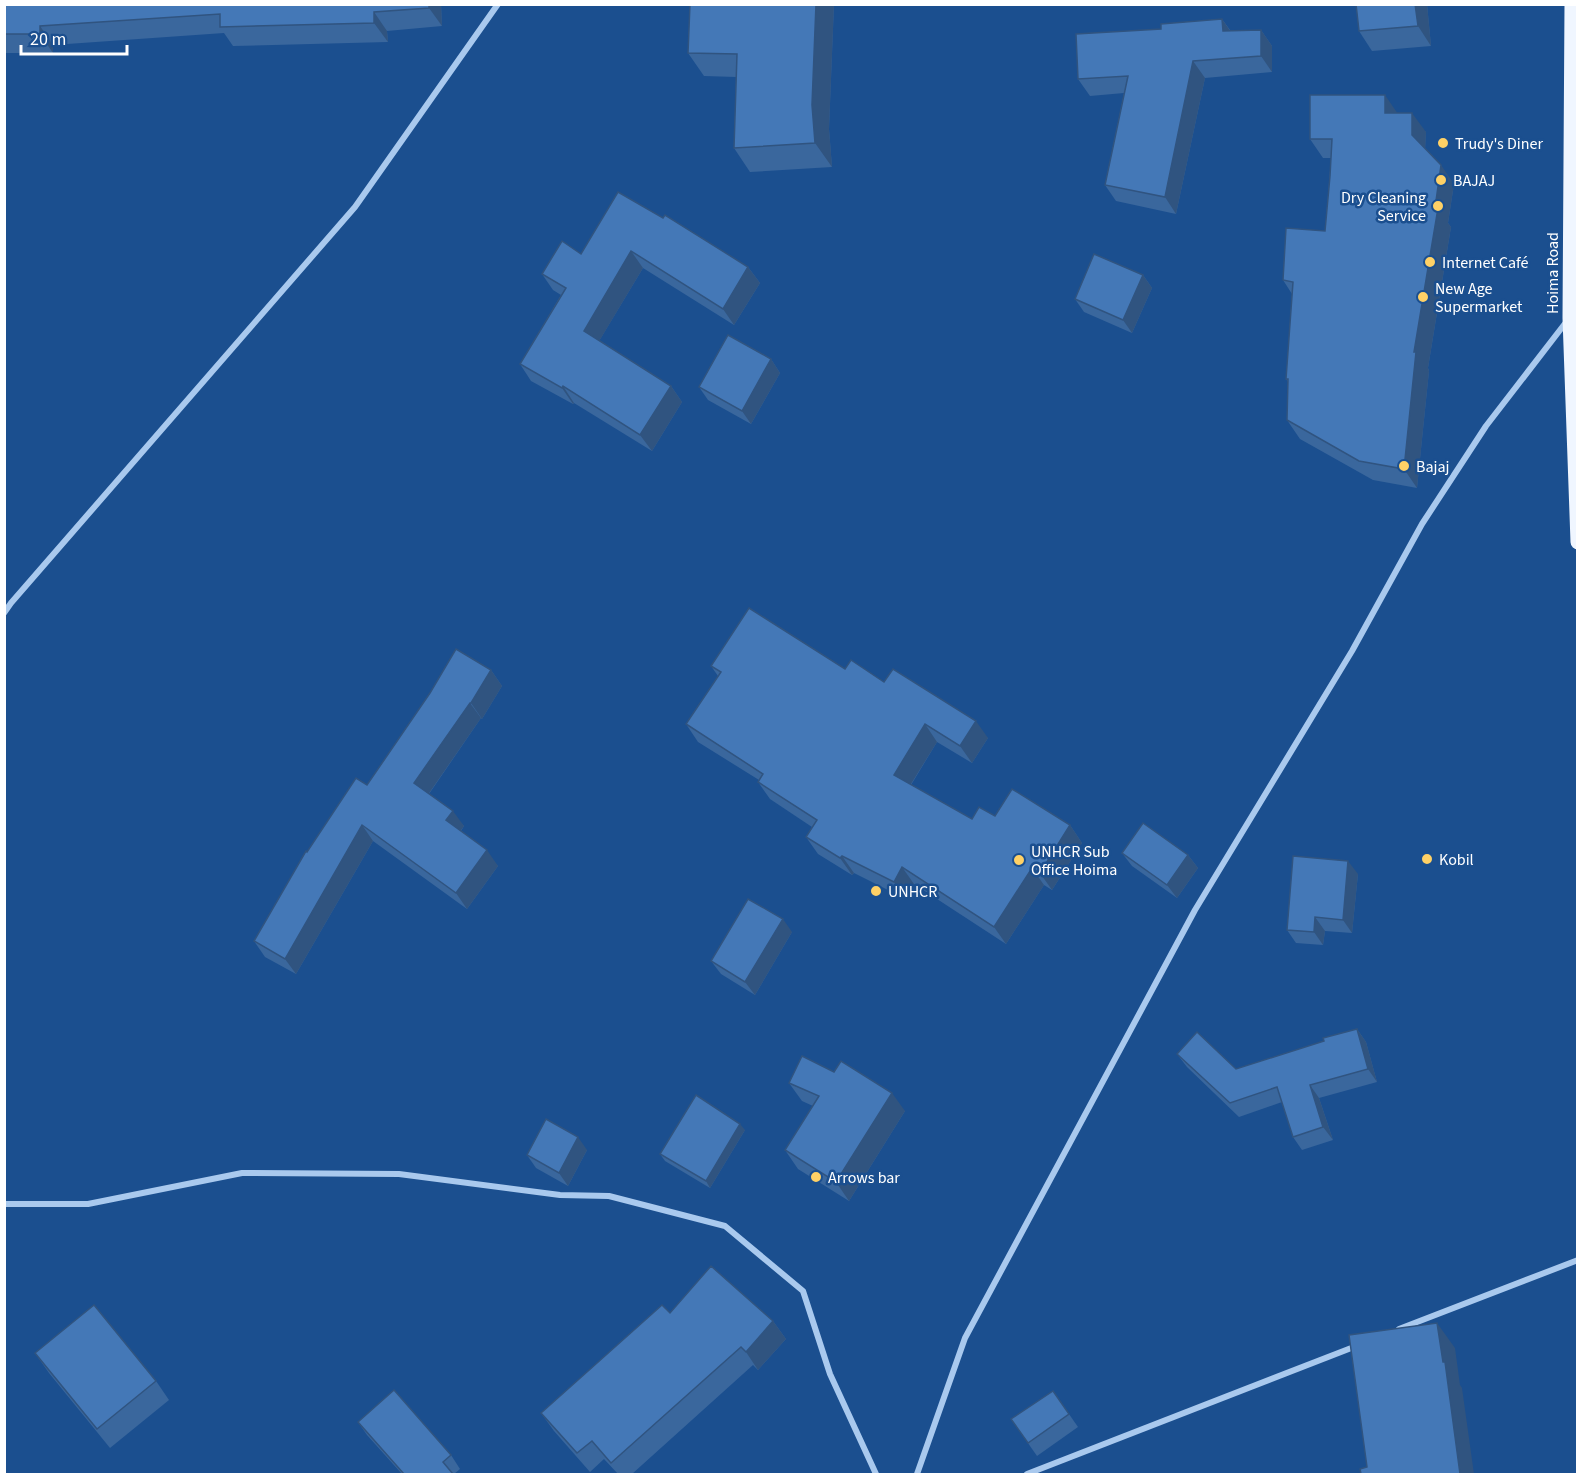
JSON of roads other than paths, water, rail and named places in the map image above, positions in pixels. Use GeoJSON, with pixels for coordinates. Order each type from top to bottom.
{"type":"FeatureCollection","features":[{"type":"Feature","properties":{"kind":"main road","name":"Hoima Road"},"geometry":{"type":"LineString","coordinates":[[1572,4],[1570,318],[1578,542]]}},
{"type":"Feature","properties":{"kind":"street"},"geometry":{"type":"LineString","coordinates":[[4,613],[356,207],[498,4]]}},
{"type":"Feature","properties":{"kind":"street"},"geometry":{"type":"LineString","coordinates":[[917,1474],[965,1338],[1195,910],[1352,651],[1422,524],[1486,426],[1570,318]]}},
{"type":"Feature","properties":{"kind":"street"},"geometry":{"type":"LineString","coordinates":[[4,1204],[88,1204],[242,1173],[399,1174],[560,1195],[609,1196],[725,1226],[802,1291],[830,1374],[876,1474]]}},
{"type":"Feature","properties":{"kind":"street"},"geometry":{"type":"LineString","coordinates":[[1390,1333],[1578,1260]]}},
{"type":"Feature","properties":{"kind":"street"},"geometry":{"type":"LineString","coordinates":[[1027,1474],[1368,1341]]}},
{"type":"Feature","properties":{"kind":"place","name":"Trudy's Diner"},"geometry":{"type":"Point","coordinates":[1443,143]}},
{"type":"Feature","properties":{"kind":"place","name":"BAJAJ"},"geometry":{"type":"Point","coordinates":[1441,180]}},
{"type":"Feature","properties":{"kind":"place","name":"Dry Cleaning Service"},"geometry":{"type":"Point","coordinates":[1438,206]}},
{"type":"Feature","properties":{"kind":"place","name":"Internet Café"},"geometry":{"type":"Point","coordinates":[1430,262]}},
{"type":"Feature","properties":{"kind":"place","name":"New Age Supermarket"},"geometry":{"type":"Point","coordinates":[1423,297]}},
{"type":"Feature","properties":{"kind":"place","name":"Bajaj"},"geometry":{"type":"Point","coordinates":[1404,466]}},
{"type":"Feature","properties":{"kind":"place","name":"Kobil"},"geometry":{"type":"Point","coordinates":[1427,859]}},
{"type":"Feature","properties":{"kind":"place","name":"UNHCR Sub Office Hoima"},"geometry":{"type":"Point","coordinates":[1019,860]}},
{"type":"Feature","properties":{"kind":"place","name":"UNHCR"},"geometry":{"type":"Point","coordinates":[876,891]}},
{"type":"Feature","properties":{"kind":"place","name":"Arrows bar"},"geometry":{"type":"Point","coordinates":[816,1177]}}]}
